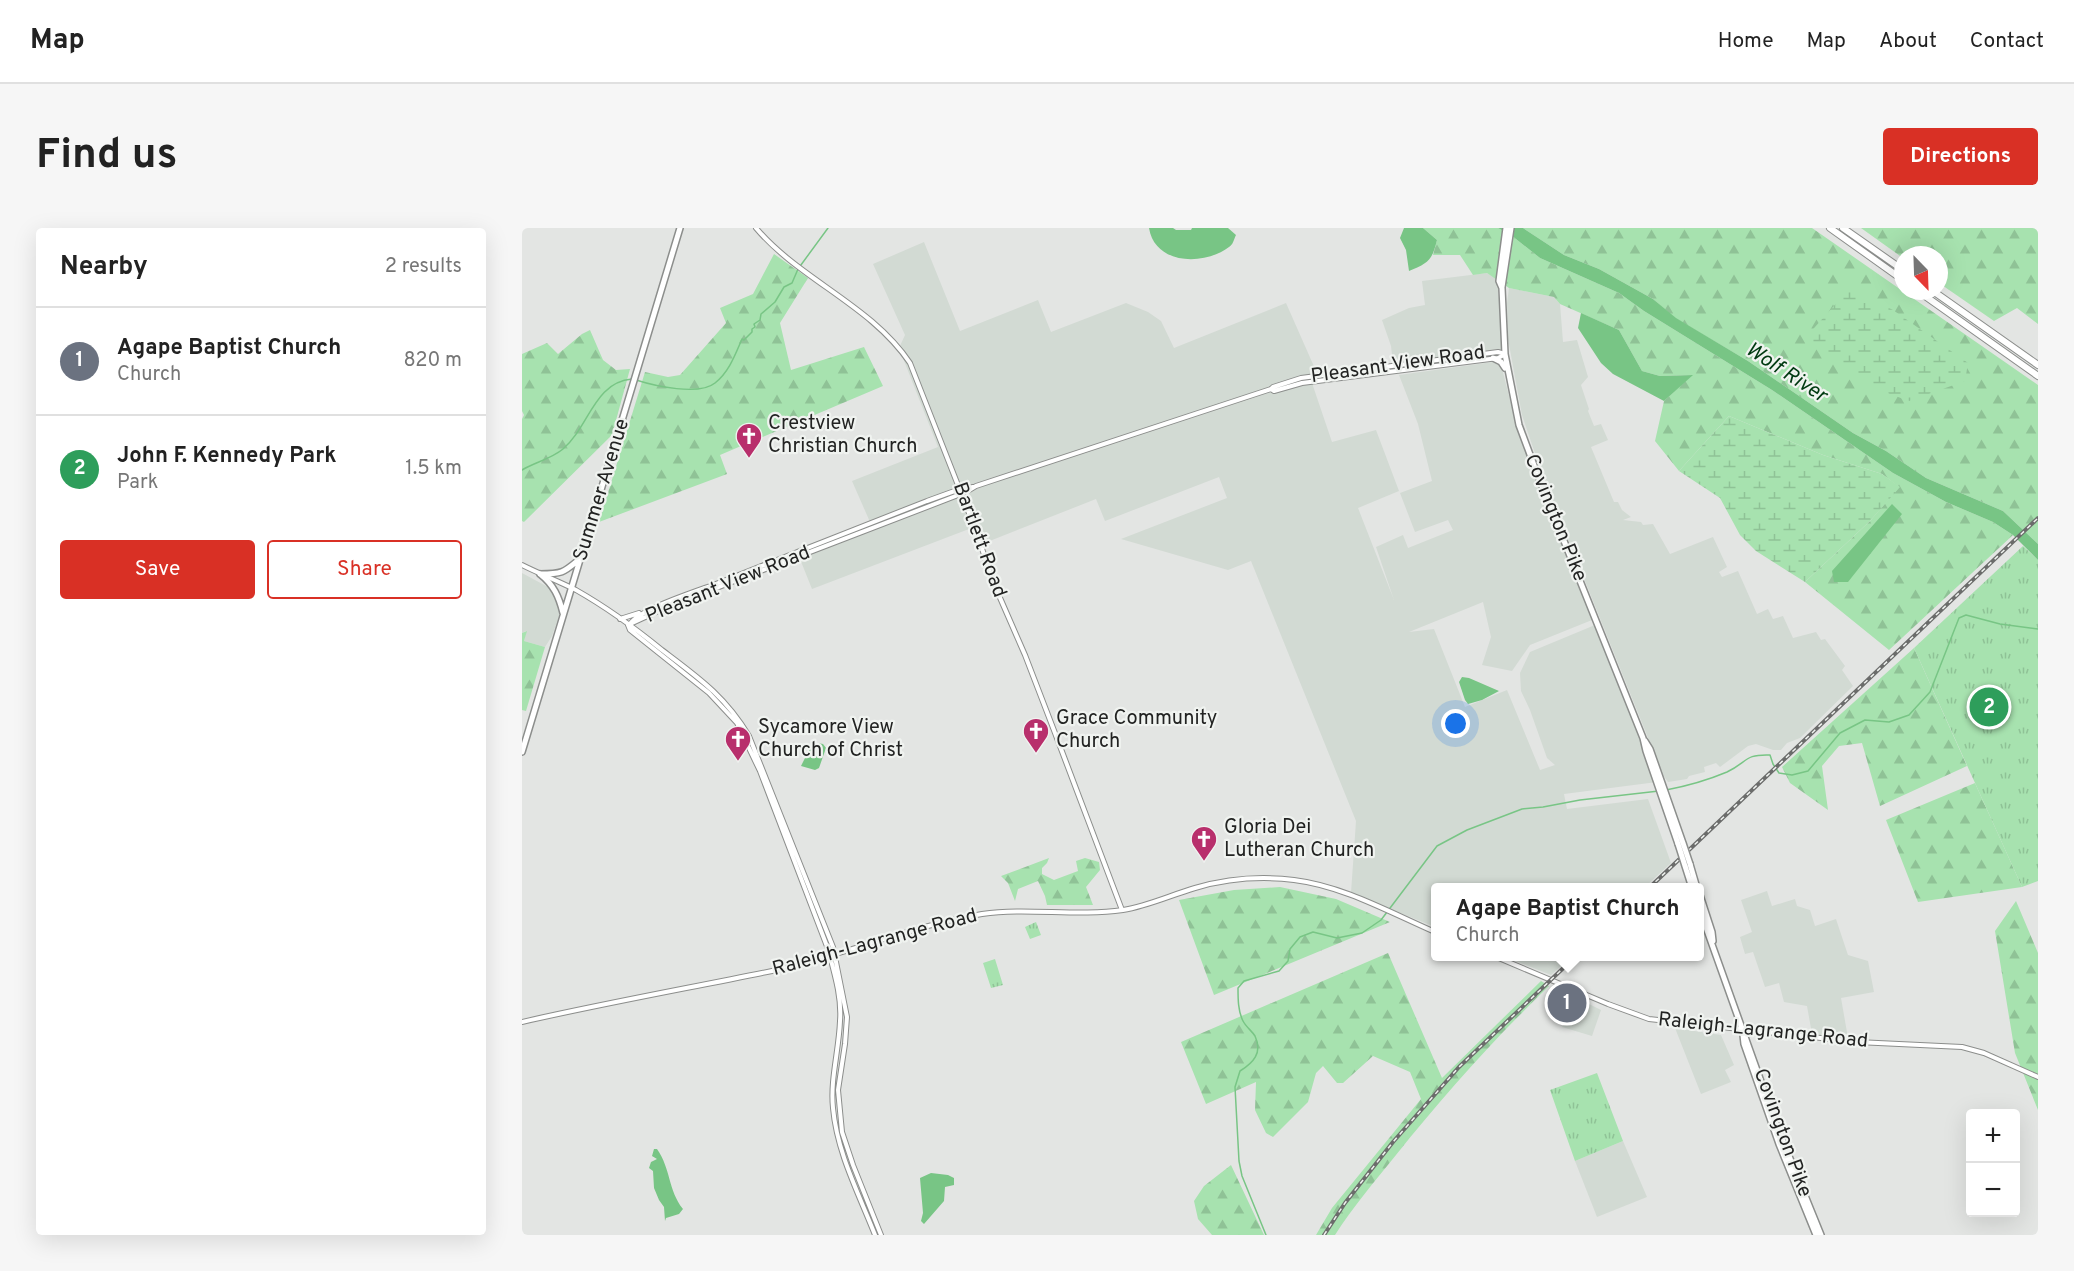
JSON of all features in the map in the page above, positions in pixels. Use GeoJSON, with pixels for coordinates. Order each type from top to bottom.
{"type":"FeatureCollection","features":[{"type":"Feature","properties":{"kind":"highway"},"geometry":{"type":"LineString","coordinates":[[1830,228],[1894,274]]}},
{"type":"Feature","properties":{"kind":"highway"},"geometry":{"type":"LineString","coordinates":[[1844,228],[1894,264]]}},
{"type":"Feature","properties":{"kind":"highway"},"geometry":{"type":"LineString","coordinates":[[1931,300],[2038,376]]}},
{"type":"Feature","properties":{"kind":"highway"},"geometry":{"type":"LineString","coordinates":[[1946,300],[2038,365]]}},
{"type":"Feature","properties":{"kind":"main road","name":"Summer Avenue"},"geometry":{"type":"LineString","coordinates":[[522,752],[680,228]]}},
{"type":"Feature","properties":{"kind":"main road","name":"Bartlett Road"},"geometry":{"type":"LineString","coordinates":[[756,228],[790,260],[881,329],[898,345],[910,363],[961,491],[994,584],[1027,658],[1122,910]]}},
{"type":"Feature","properties":{"kind":"main road","name":"Covington Pike"},"geometry":{"type":"LineString","coordinates":[[1506,228],[1502,281],[1505,354],[1519,425],[1643,738],[1696,883]]}},
{"type":"Feature","properties":{"kind":"main road","name":"Covington Pike"},"geometry":{"type":"LineString","coordinates":[[1502,281],[1510,228]]}},
{"type":"Feature","properties":{"kind":"main road","name":"Pleasant View Road"},"geometry":{"type":"LineString","coordinates":[[628,625],[633,619],[648,611],[961,491],[1301,378],[1471,358],[1498,352],[1505,354]]}},
{"type":"Feature","properties":{"kind":"main road","name":"Pleasant View Road"},"geometry":{"type":"LineString","coordinates":[[1471,358],[1493,358],[1505,354]]}},
{"type":"Feature","properties":{"kind":"main road"},"geometry":{"type":"LineString","coordinates":[[1493,358],[1501,363],[1508,372]]}},
{"type":"Feature","properties":{"kind":"main road"},"geometry":{"type":"LineString","coordinates":[[540,574],[560,573],[581,558]]}},
{"type":"Feature","properties":{"kind":"main road"},"geometry":{"type":"LineString","coordinates":[[522,565],[598,603],[628,625],[715,691],[732,710],[749,736],[832,954],[846,1023],[838,1098],[842,1132],[850,1166]]}},
{"type":"Feature","properties":{"kind":"main road"},"geometry":{"type":"LineString","coordinates":[[540,574],[553,587],[564,614]]}},
{"type":"Feature","properties":{"kind":"main road","name":"Pleasant View Road"},"geometry":{"type":"LineString","coordinates":[[628,625],[736,578]]}},
{"type":"Feature","properties":{"kind":"main road"},"geometry":{"type":"LineString","coordinates":[[620,619],[648,611]]}},
{"type":"Feature","properties":{"kind":"main road","name":"Covington Pike"},"geometry":{"type":"LineString","coordinates":[[1688,865],[1691,883]]}},
{"type":"Feature","properties":{"kind":"main road","name":"Raleigh-Lagrange Road"},"geometry":{"type":"LineString","coordinates":[[522,1022],[773,971],[931,925],[984,914],[1009,911],[1084,913],[1122,910],[1196,888],[1230,881],[1264,879],[1318,884],[1356,897],[1431,930]]}},
{"type":"Feature","properties":{"kind":"main road","name":"Covington Pike"},"geometry":{"type":"LineString","coordinates":[[1704,907],[1712,932],[1713,945]]}},
{"type":"Feature","properties":{"kind":"main road","name":"Covington Pike"},"geometry":{"type":"LineString","coordinates":[[1704,921],[1778,1129],[1821,1235]]}},
{"type":"Feature","properties":{"kind":"main road","name":"Raleigh-Lagrange Road"},"geometry":{"type":"LineString","coordinates":[[1504,961],[1649,1019],[1866,1042],[1962,1047],[1984,1053],[2038,1077]]}},
{"type":"Feature","properties":{"kind":"main road"},"geometry":{"type":"LineString","coordinates":[[840,993],[841,1019],[832,1090],[833,1107],[841,1150],[881,1235]]}},
{"type":"Feature","properties":{"kind":"main road","name":"Covington Pike"},"geometry":{"type":"LineString","coordinates":[[1743,1030],[1744,1044],[1768,1114],[1816,1235]]}},
{"type":"Feature","properties":{"kind":"main road"},"geometry":{"type":"LineString","coordinates":[[841,1150],[846,1148]]}},
{"type":"Feature","properties":{"kind":"main road"},"geometry":{"type":"LineString","coordinates":[[872,1220],[875,1235]]}},
{"type":"Feature","properties":{"kind":"shaded area"},"geometry":{"type":"Polygon","coordinates":[[[1149,228],[1191,230],[1192,228],[1228,228],[1236,235],[1230,246],[1219,253],[1207,257],[1182,259],[1161,249],[1153,240],[1149,228]]]}},
{"type":"Feature","properties":{"kind":"shaded area"},"geometry":{"type":"Polygon","coordinates":[[[1404,228],[1423,228],[1437,240],[1428,260],[1409,271],[1406,250],[1400,238],[1404,228]]]}},
{"type":"Feature","properties":{"kind":"shaded area"},"geometry":{"type":"Polygon","coordinates":[[[1498,228],[1523,228],[1564,255],[1599,269],[1653,299],[1676,318],[1748,361],[1853,433],[1886,451],[1926,478],[2003,511],[2038,544],[2038,560],[2013,535],[1993,522],[1946,502],[1893,473],[1772,390],[1644,311],[1619,293],[1540,258],[1511,235],[1498,228]]]}},
{"type":"Feature","properties":{"kind":"shaded area"},"geometry":{"type":"Polygon","coordinates":[[[924,242],[960,331],[1038,300],[1051,332],[1126,303],[1148,312],[1161,321],[1174,348],[1286,303],[1316,371],[1313,386],[1332,442],[1376,430],[1399,491],[1358,508],[1394,600],[1376,547],[1403,535],[1408,548],[1453,530],[1448,520],[1415,532],[1400,493],[1432,481],[1418,424],[1399,375],[1500,361],[1514,415],[1592,620],[1530,645],[1512,671],[1482,665],[1491,637],[1483,602],[1409,632],[1434,629],[1465,707],[1507,690],[1540,770],[1555,765],[1547,758],[1521,691],[1520,673],[1530,652],[1595,625],[1657,782],[1564,794],[1567,809],[1648,799],[1671,863],[1649,883],[1431,883],[1431,925],[1351,893],[1356,821],[1251,561],[1228,570],[1121,539],[1227,498],[1219,477],[1105,521],[1096,499],[977,546],[969,529],[812,589],[796,549],[870,522],[852,481],[938,447],[899,348],[905,335],[873,264],[924,242]]]}},
{"type":"Feature","properties":{"kind":"shaded area"},"geometry":{"type":"Polygon","coordinates":[[[1487,273],[1497,279],[1504,350],[1393,363],[1391,346],[1382,320],[1409,308],[1425,305],[1422,281],[1487,273]]]}},
{"type":"Feature","properties":{"kind":"shaded area"},"geometry":{"type":"Polygon","coordinates":[[[1509,288],[1554,297],[1560,304],[1563,342],[1577,340],[1588,377],[1581,385],[1588,411],[1594,426],[1601,424],[1608,440],[1591,447],[1614,502],[1618,502],[1622,510],[1631,517],[1623,520],[1641,522],[1643,525],[1653,524],[1670,554],[1713,537],[1727,567],[1719,572],[1722,577],[1738,571],[1757,614],[1768,609],[1773,619],[1783,616],[1793,638],[1816,632],[1821,640],[1825,639],[1845,666],[1842,670],[1853,686],[1800,738],[1787,743],[1781,750],[1773,750],[1756,744],[1748,746],[1720,767],[1716,763],[1704,767],[1705,772],[1689,776],[1687,779],[1668,782],[1663,775],[1542,474],[1522,415],[1508,339],[1509,288]]]}},
{"type":"Feature","properties":{"kind":"shaded area"},"geometry":{"type":"Polygon","coordinates":[[[1581,313],[1619,330],[1642,371],[1660,376],[1693,375],[1664,401],[1613,374],[1601,363],[1578,328],[1581,313]]]}},
{"type":"Feature","properties":{"kind":"shaded area"},"geometry":{"type":"Polygon","coordinates":[[[1892,504],[1902,514],[1848,582],[1834,582],[1832,571],[1892,504]]]}},
{"type":"Feature","properties":{"kind":"shaded area"},"geometry":{"type":"Polygon","coordinates":[[[522,573],[554,592],[559,606],[559,616],[552,636],[545,647],[524,641],[526,631],[522,633],[522,573]]]}},
{"type":"Feature","properties":{"kind":"shaded area"},"geometry":{"type":"Polygon","coordinates":[[[1462,677],[1499,691],[1468,704],[1459,682],[1462,677]]]}},
{"type":"Feature","properties":{"kind":"shaded area"},"geometry":{"type":"Polygon","coordinates":[[[818,743],[823,744],[826,748],[819,768],[815,770],[801,766],[810,748],[818,743]]]}},
{"type":"Feature","properties":{"kind":"shaded area"},"geometry":{"type":"Polygon","coordinates":[[[1767,891],[1772,906],[1795,899],[1797,906],[1810,910],[1815,926],[1836,919],[1848,955],[1868,961],[1874,992],[1841,998],[1848,1038],[1812,1034],[1807,1006],[1784,1002],[1779,983],[1765,987],[1753,952],[1745,954],[1740,937],[1752,932],[1741,900],[1767,891]]]}},
{"type":"Feature","properties":{"kind":"shaded area"},"geometry":{"type":"Polygon","coordinates":[[[1516,961],[1567,961],[1551,975],[1516,961]]]}},
{"type":"Feature","properties":{"kind":"shaded area"},"geometry":{"type":"Polygon","coordinates":[[[1575,997],[1601,1010],[1592,1036],[1562,1027],[1575,997]]]}},
{"type":"Feature","properties":{"kind":"shaded area"},"geometry":{"type":"Polygon","coordinates":[[[1675,1028],[1721,1035],[1734,1065],[1725,1070],[1731,1082],[1701,1094],[1675,1028]]]}},
{"type":"Feature","properties":{"kind":"shaded area"},"geometry":{"type":"Polygon","coordinates":[[[1623,1141],[1647,1197],[1597,1217],[1575,1161],[1623,1141]]]}},
{"type":"Feature","properties":{"kind":"shaded area"},"geometry":{"type":"Polygon","coordinates":[[[654,1149],[657,1149],[662,1157],[678,1202],[683,1209],[679,1214],[666,1218],[665,1221],[664,1207],[654,1188],[653,1171],[649,1168],[651,1162],[657,1159],[652,1156],[654,1149]]]}},
{"type":"Feature","properties":{"kind":"shaded area"},"geometry":{"type":"Polygon","coordinates":[[[931,1173],[954,1178],[954,1185],[945,1187],[944,1201],[924,1224],[921,1221],[923,1213],[920,1178],[931,1173]]]}},
{"type":"Feature","properties":{"kind":"green space"},"geometry":{"type":"Polygon","coordinates":[[[1423,228],[1498,228],[1511,235],[1540,258],[1619,293],[1644,311],[1772,390],[1893,473],[1946,502],[1993,522],[2013,535],[1889,650],[1805,582],[1870,521],[1899,487],[1882,474],[1823,455],[1729,416],[1679,471],[1655,441],[1664,401],[1692,375],[1660,376],[1642,371],[1619,330],[1560,304],[1554,297],[1509,288],[1487,273],[1473,275],[1460,255],[1433,255],[1437,240],[1423,228]]]}},
{"type":"Feature","properties":{"kind":"green space"},"geometry":{"type":"Polygon","coordinates":[[[1523,228],[1812,228],[1894,285],[1894,300],[1916,300],[2038,385],[2038,544],[2003,511],[1926,478],[1886,451],[1853,433],[1748,361],[1675,318],[1653,299],[1599,269],[1564,255],[1523,228]]]}},
{"type":"Feature","properties":{"kind":"green space"},"geometry":{"type":"Polygon","coordinates":[[[1861,228],[2038,228],[2038,324],[2017,308],[1994,321],[1948,289],[1948,246],[1894,246],[1894,252],[1861,228]]]}},
{"type":"Feature","properties":{"kind":"green space"},"geometry":{"type":"Polygon","coordinates":[[[774,254],[808,278],[780,323],[791,370],[864,347],[883,386],[720,455],[727,474],[599,522],[645,372],[668,377],[680,375],[726,323],[720,308],[753,294],[774,254]]]}},
{"type":"Feature","properties":{"kind":"green space"},"geometry":{"type":"Polygon","coordinates":[[[1850,288],[1893,310],[1968,363],[1965,381],[1909,401],[1871,387],[1806,337],[1850,288]]]}},
{"type":"Feature","properties":{"kind":"green space"},"geometry":{"type":"Polygon","coordinates":[[[590,330],[603,360],[616,370],[630,369],[612,435],[524,522],[522,521],[522,419],[524,415],[522,411],[522,354],[547,343],[558,354],[590,330]]]}},
{"type":"Feature","properties":{"kind":"green space"},"geometry":{"type":"Polygon","coordinates":[[[1729,416],[1823,455],[1882,474],[1900,487],[1870,521],[1805,582],[1756,551],[1740,535],[1720,498],[1679,471],[1729,416]]]}},
{"type":"Feature","properties":{"kind":"green space"},"geometry":{"type":"Polygon","coordinates":[[[2023,546],[2038,560],[2038,881],[2022,887],[1914,648],[2023,546]]]}},
{"type":"Feature","properties":{"kind":"green space"},"geometry":{"type":"Polygon","coordinates":[[[527,631],[524,641],[545,647],[526,711],[522,710],[522,633],[527,631]]]}},
{"type":"Feature","properties":{"kind":"green space"},"geometry":{"type":"Polygon","coordinates":[[[1914,648],[1967,766],[1880,806],[1862,743],[1839,746],[1822,766],[1828,810],[1790,783],[1782,767],[1914,648]]]}},
{"type":"Feature","properties":{"kind":"green space"},"geometry":{"type":"Polygon","coordinates":[[[1975,783],[2022,887],[1918,902],[1886,820],[1975,783]]]}},
{"type":"Feature","properties":{"kind":"green space"},"geometry":{"type":"Polygon","coordinates":[[[1049,858],[1042,868],[1042,874],[1054,880],[1078,871],[1076,861],[1085,858],[1099,862],[1100,870],[1086,887],[1093,905],[1047,905],[1038,881],[1018,889],[1015,901],[1008,883],[1001,876],[1049,858]]]}},
{"type":"Feature","properties":{"kind":"green space"},"geometry":{"type":"Polygon","coordinates":[[[1280,887],[1336,899],[1390,922],[1214,995],[1179,900],[1234,890],[1280,887]]]}},
{"type":"Feature","properties":{"kind":"green space"},"geometry":{"type":"Polygon","coordinates":[[[2016,901],[2038,953],[2038,1110],[2015,1053],[1995,931],[2016,901]]]}},
{"type":"Feature","properties":{"kind":"green space"},"geometry":{"type":"Polygon","coordinates":[[[1036,922],[1041,935],[1030,939],[1025,927],[1036,922]]]}},
{"type":"Feature","properties":{"kind":"green space"},"geometry":{"type":"Polygon","coordinates":[[[1388,953],[1442,1078],[1541,981],[1549,986],[1489,1047],[1432,1111],[1364,1194],[1335,1235],[1316,1235],[1332,1208],[1421,1099],[1410,1072],[1373,1056],[1343,1083],[1337,1083],[1323,1066],[1316,1073],[1308,1102],[1273,1137],[1266,1133],[1255,1110],[1256,1082],[1206,1104],[1181,1042],[1388,953]]]}},
{"type":"Feature","properties":{"kind":"green space"},"geometry":{"type":"Polygon","coordinates":[[[995,959],[1003,985],[991,988],[983,963],[995,959]]]}},
{"type":"Feature","properties":{"kind":"green space"},"geometry":{"type":"Polygon","coordinates":[[[1597,1073],[1623,1141],[1575,1161],[1550,1090],[1597,1073]]]}},
{"type":"Feature","properties":{"kind":"green space"},"geometry":{"type":"Polygon","coordinates":[[[1231,1165],[1264,1235],[1212,1235],[1198,1219],[1194,1201],[1204,1186],[1231,1165]]]}},
{"type":"Feature","properties":{"kind":"waterway"},"geometry":{"type":"LineString","coordinates":[[636,380],[665,387],[688,389],[699,389],[715,383],[728,368],[742,339],[744,340],[752,332],[761,314],[775,302],[784,287],[792,283],[798,269],[828,228]]}},
{"type":"Feature","properties":{"kind":"waterway"},"geometry":{"type":"LineString","coordinates":[[522,470],[563,449],[572,440],[600,397],[619,382],[632,379]]}},
{"type":"Feature","properties":{"kind":"waterway"},"geometry":{"type":"LineString","coordinates":[[1666,790],[1720,775],[1755,756],[1770,755],[1779,773],[1792,775],[1808,771],[1840,733],[1865,720],[1889,722],[1909,715],[1930,692],[1959,618],[1966,615],[2000,624],[2038,629]]}},
{"type":"Feature","properties":{"kind":"waterway"},"geometry":{"type":"LineString","coordinates":[[1266,1235],[1242,1176],[1239,1161],[1235,1087],[1240,1071],[1253,1061],[1258,1048],[1255,1036],[1244,1023],[1239,1009],[1238,988],[1244,981],[1279,971],[1288,961],[1290,949],[1300,937],[1313,932],[1337,938],[1362,933],[1381,920],[1437,846],[1467,830],[1522,809],[1659,791]]}},
{"type":"Feature","properties":{"kind":"railway"},"geometry":{"type":"LineString","coordinates":[[1654,883],[2038,518]]}},
{"type":"Feature","properties":{"kind":"railway"},"geometry":{"type":"LineString","coordinates":[[1324,1235],[1345,1203],[1393,1142],[1459,1067],[1571,961]]}},
{"type":"Feature","properties":{"kind":"place","name":"Crestview Christian Church"},"geometry":{"type":"Point","coordinates":[749,459]}},
{"type":"Feature","properties":{"kind":"place","name":"John F. Kennedy Park"},"geometry":{"type":"Point","coordinates":[1989,707]}},
{"type":"Feature","properties":{"kind":"place","name":"Grace Community Church"},"geometry":{"type":"Point","coordinates":[1036,754]}},
{"type":"Feature","properties":{"kind":"place","name":"Sycamore View Church of Christ"},"geometry":{"type":"Point","coordinates":[738,762]}},
{"type":"Feature","properties":{"kind":"place","name":"Gloria Dei Lutheran Church"},"geometry":{"type":"Point","coordinates":[1204,862]}},
{"type":"Feature","properties":{"kind":"place","name":"Agape Baptist Church"},"geometry":{"type":"Point","coordinates":[1567,1003]}},
{"type":"Feature","properties":{"kind":"water label","name":"Wolf River"},"geometry":{"type":"Point","coordinates":[1786,373]}}]}
